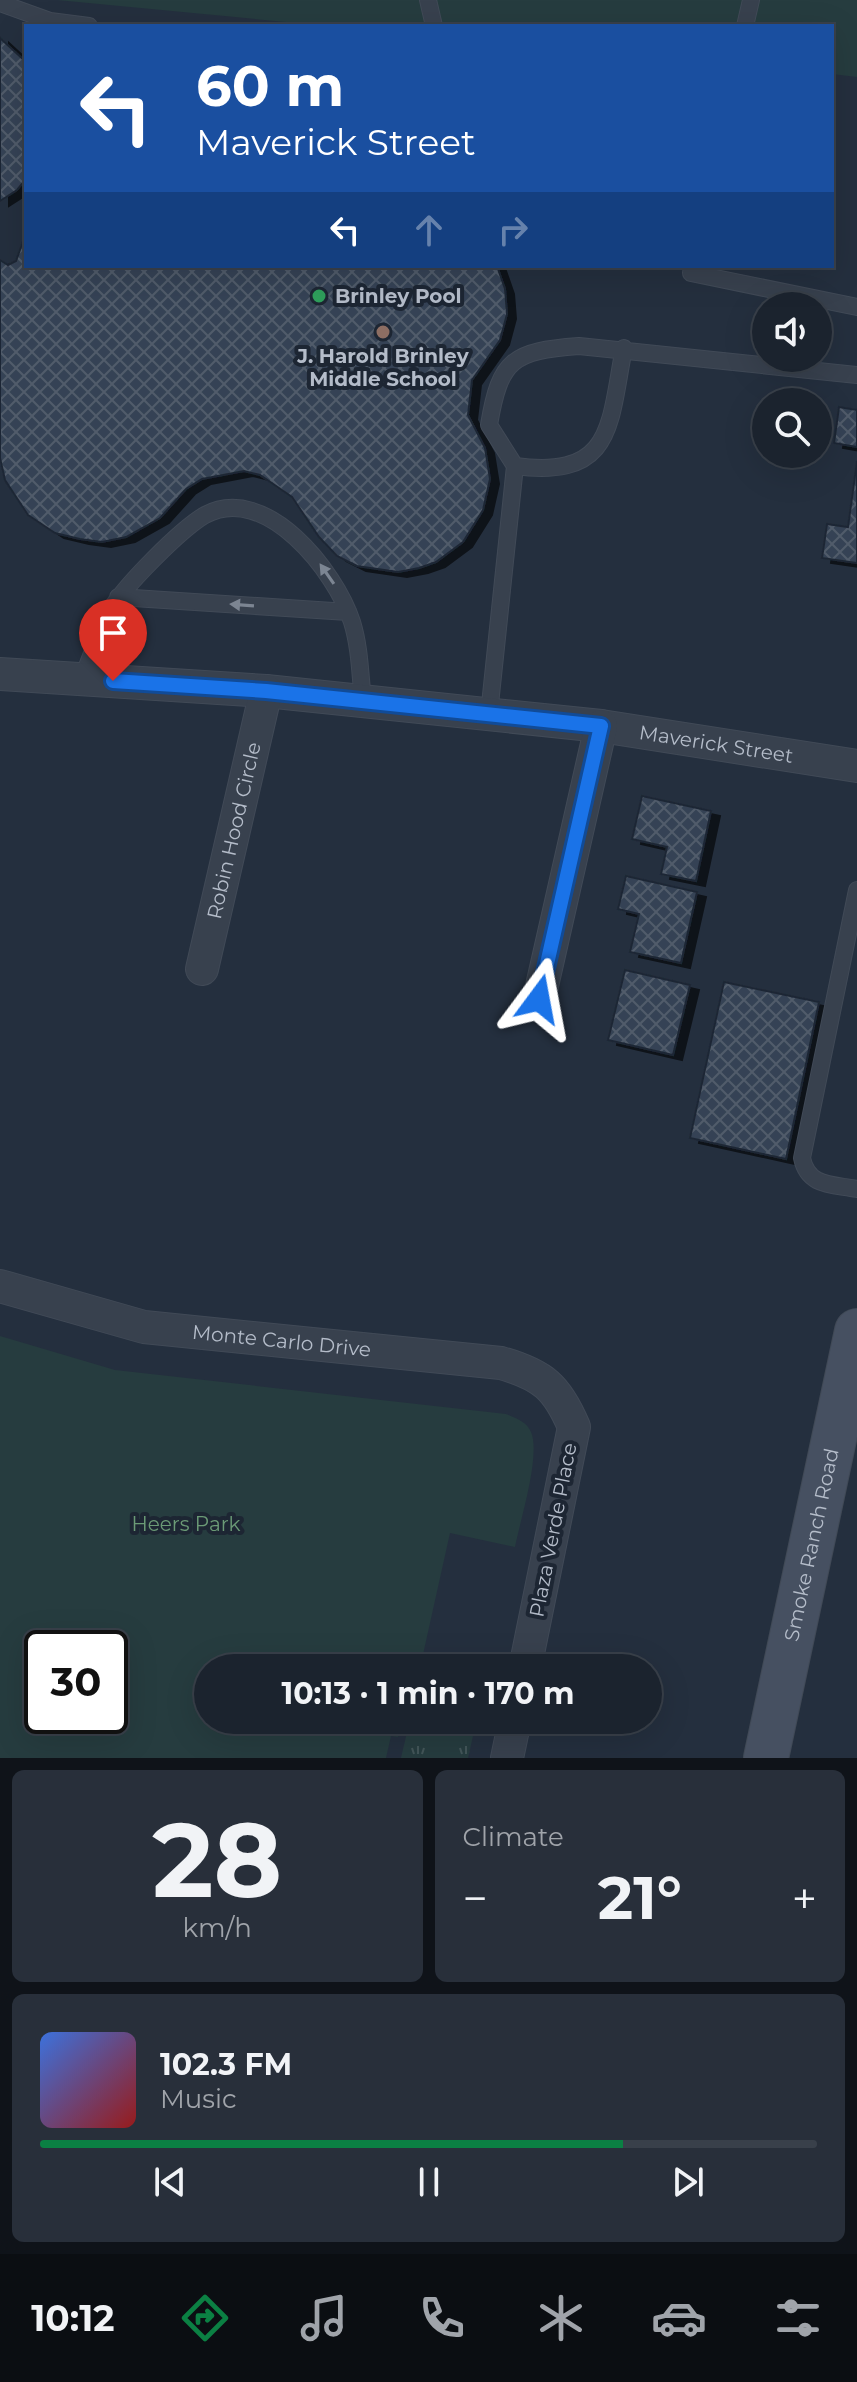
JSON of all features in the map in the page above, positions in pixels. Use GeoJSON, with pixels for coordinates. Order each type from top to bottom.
{"type":"FeatureCollection","features":[{"type":"Feature","properties":{"kind":"main road","name":"Smoke Ranch Road"},"geometry":{"type":"LineString","coordinates":[[766,1758],[857,1331]]}},
{"type":"Feature","properties":{"kind":"street","name":"Maverick Street"},"geometry":{"type":"LineString","coordinates":[[0,674],[266,691],[601,726],[857,766]]}},
{"type":"Feature","properties":{"kind":"street","name":"Robin Hood Circle"},"geometry":{"type":"LineString","coordinates":[[202,969],[266,691]]}},
{"type":"Feature","properties":{"kind":"street"},"geometry":{"type":"LineString","coordinates":[[539,999],[601,726]]}},
{"type":"Feature","properties":{"kind":"street","name":"Monte Carlo Drive"},"geometry":{"type":"LineString","coordinates":[[0,1286],[144,1327],[501,1363],[530,1371],[560,1394]]}},
{"type":"Feature","properties":{"kind":"street","name":"Plaza Verde Place"},"geometry":{"type":"LineString","coordinates":[[528,1654],[574,1427],[560,1394]]}},
{"type":"Feature","properties":{"kind":"street"},"geometry":{"type":"LineString","coordinates":[[507,1758],[512,1734]]}},
{"type":"Feature","properties":{"kind":"lane"},"geometry":{"type":"LineString","coordinates":[[428,0],[434,24]]}},
{"type":"Feature","properties":{"kind":"lane"},"geometry":{"type":"LineString","coordinates":[[745,24],[751,0]]}},
{"type":"Feature","properties":{"kind":"lane"},"geometry":{"type":"LineString","coordinates":[[0,3],[50,21],[73,24]]}},
{"type":"Feature","properties":{"kind":"lane"},"geometry":{"type":"LineString","coordinates":[[692,268],[691,273],[857,307]]}},
{"type":"Feature","properties":{"kind":"lane"},"geometry":{"type":"LineString","coordinates":[[489,714],[515,466],[489,425],[496,384],[505,370],[537,349],[579,346],[624,348],[857,375]]}},
{"type":"Feature","properties":{"kind":"lane"},"geometry":{"type":"LineString","coordinates":[[515,466],[550,471],[578,464],[602,445],[624,348]]}},
{"type":"Feature","properties":{"kind":"lane"},"geometry":{"type":"LineString","coordinates":[[82,679],[118,597],[206,514],[230,509],[271,518],[298,539],[330,577],[348,612],[358,644],[363,701]]}},
{"type":"Feature","properties":{"kind":"lane"},"geometry":{"type":"LineString","coordinates":[[118,597],[348,612]]}},
{"type":"Feature","properties":{"kind":"lane"},"geometry":{"type":"LineString","coordinates":[[857,890],[802,1158],[810,1179],[857,1189]]}},
{"type":"Feature","properties":{"kind":"green space"},"geometry":{"type":"Polygon","coordinates":[[[57,0],[857,0],[857,77],[834,74],[834,24],[307,24],[57,0]]]}},
{"type":"Feature","properties":{"kind":"green space","name":"Heers Park"},"geometry":{"type":"Polygon","coordinates":[[[0,1336],[115,1370],[506,1414],[529,1429],[533,1442],[532,1472],[515,1547],[450,1533],[423,1654],[194,1654],[194,1734],[399,1734],[398,1737],[391,1736],[386,1758],[0,1758],[0,1336]]]}},
{"type":"Feature","properties":{"kind":"green space"},"geometry":{"type":"Polygon","coordinates":[[[407,1734],[473,1734],[468,1758],[401,1758],[407,1734]]]}},
{"type":"Feature","properties":{"kind":"building"},"geometry":{"type":"Polygon","coordinates":[[[0,38],[24,60],[24,181],[0,201],[0,38]]]}},
{"type":"Feature","properties":{"kind":"building"},"geometry":{"type":"Polygon","coordinates":[[[24,239],[24,268],[498,268],[505,289],[507,314],[500,340],[472,380],[468,415],[485,448],[490,479],[483,510],[463,542],[436,562],[398,572],[357,566],[337,556],[319,537],[292,497],[260,475],[244,471],[202,479],[186,489],[160,518],[126,537],[102,542],[55,533],[28,515],[5,480],[0,458],[0,260],[8,265],[16,261],[24,239]]]}},
{"type":"Feature","properties":{"kind":"building"},"geometry":{"type":"Polygon","coordinates":[[[839,407],[857,410],[857,447],[834,443],[839,407]]]}},
{"type":"Feature","properties":{"kind":"building"},"geometry":{"type":"Polygon","coordinates":[[[857,461],[857,563],[822,558],[827,524],[848,527],[857,461]]]}},
{"type":"Feature","properties":{"kind":"building"},"geometry":{"type":"Polygon","coordinates":[[[642,796],[711,811],[696,881],[661,874],[667,847],[632,839],[642,796]]]}},
{"type":"Feature","properties":{"kind":"building"},"geometry":{"type":"Polygon","coordinates":[[[626,876],[697,892],[681,963],[630,952],[639,914],[618,909],[626,876]]]}},
{"type":"Feature","properties":{"kind":"building"},"geometry":{"type":"Polygon","coordinates":[[[625,970],[690,985],[673,1055],[608,1040],[625,970]]]}},
{"type":"Feature","properties":{"kind":"building"},"geometry":{"type":"Polygon","coordinates":[[[724,982],[819,1002],[786,1159],[690,1138],[724,982]]]}},
{"type":"Feature","properties":{"kind":"place","name":"Brinley Pool"},"geometry":{"type":"Point","coordinates":[319,296]}},
{"type":"Feature","properties":{"kind":"place","name":"J. Harold Brinley Middle School"},"geometry":{"type":"Point","coordinates":[383,332]}},
{"type":"Feature","properties":{"kind":"route"},"geometry":{"type":"LineString","coordinates":[[113,681],[266,691],[601,726],[539,999]]}}]}
